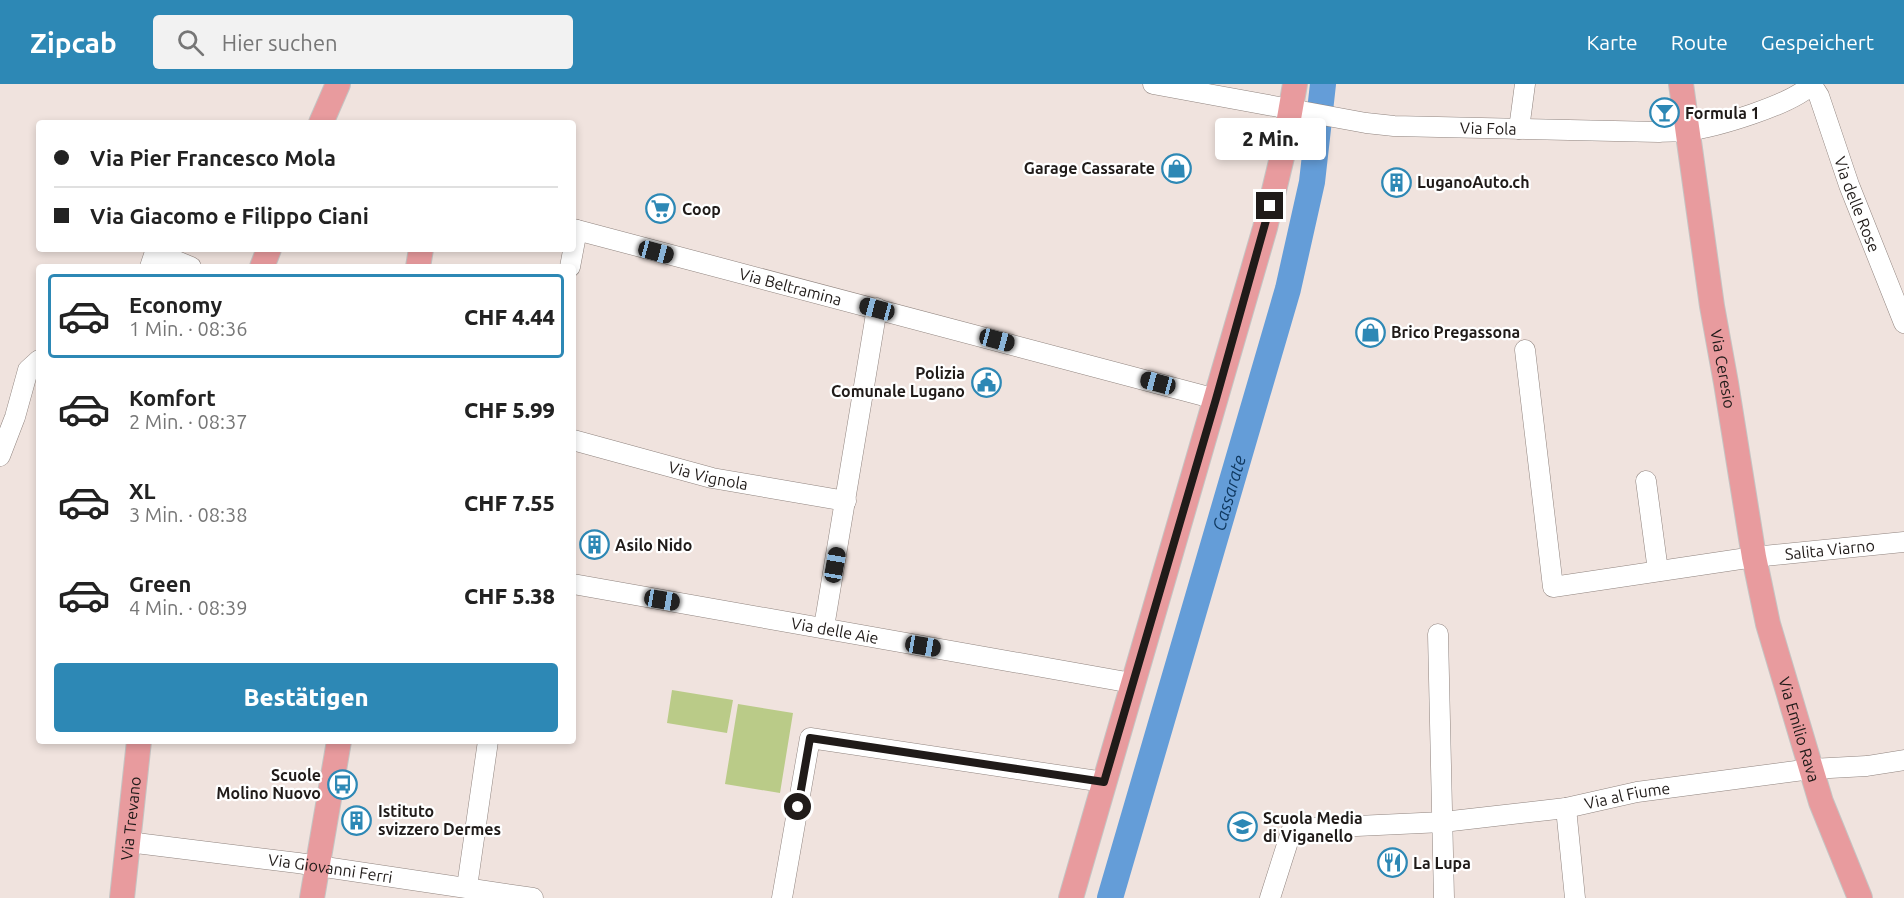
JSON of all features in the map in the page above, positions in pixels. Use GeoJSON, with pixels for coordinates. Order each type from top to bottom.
{"type":"FeatureCollection","features":[{"type":"Feature","properties":{"kind":"main road"},"geometry":{"type":"LineString","coordinates":[[322,120],[338,84]]}},
{"type":"Feature","properties":{"kind":"main road"},"geometry":{"type":"LineString","coordinates":[[1071,898],[1265,228],[1297,110],[1295,84]]}},
{"type":"Feature","properties":{"kind":"main road","name":"Via Ceresio"},"geometry":{"type":"LineString","coordinates":[[1681,84],[1712,306],[1754,557]]}},
{"type":"Feature","properties":{"kind":"main road","name":"Via Emilio Rava"},"geometry":{"type":"LineString","coordinates":[[1754,557],[1768,624],[1821,802],[1860,898]]}},
{"type":"Feature","properties":{"kind":"main road","name":"Via Trevano"},"geometry":{"type":"LineString","coordinates":[[122,898],[140,744]]}},
{"type":"Feature","properties":{"kind":"main road"},"geometry":{"type":"LineString","coordinates":[[312,898],[338,744]]}},
{"type":"Feature","properties":{"kind":"street","name":"Via Fola"},"geometry":{"type":"LineString","coordinates":[[1153,84],[1394,126],[1686,131],[1722,123],[1776,104],[1800,94],[1812,85]]}},
{"type":"Feature","properties":{"kind":"street"},"geometry":{"type":"LineString","coordinates":[[1519,129],[1525,84]]}},
{"type":"Feature","properties":{"kind":"street","name":"Via delle Rose"},"geometry":{"type":"LineString","coordinates":[[1812,85],[1819,96],[1849,185],[1904,323]]}},
{"type":"Feature","properties":{"kind":"street","name":"Via Beltramina"},"geometry":{"type":"LineString","coordinates":[[576,230],[1216,399]]}},
{"type":"Feature","properties":{"kind":"street"},"geometry":{"type":"LineString","coordinates":[[155,252],[184,264]]}},
{"type":"Feature","properties":{"kind":"street"},"geometry":{"type":"LineString","coordinates":[[824,627],[877,309]]}},
{"type":"Feature","properties":{"kind":"street"},"geometry":{"type":"LineString","coordinates":[[1525,350],[1553,587],[1754,557]]}},
{"type":"Feature","properties":{"kind":"street"},"geometry":{"type":"LineString","coordinates":[[0,456],[15,417],[28,370],[36,363]]}},
{"type":"Feature","properties":{"kind":"street","name":"Via Vignola"},"geometry":{"type":"LineString","coordinates":[[576,441],[712,478],[846,501]]}},
{"type":"Feature","properties":{"kind":"street"},"geometry":{"type":"LineString","coordinates":[[1646,481],[1658,572]]}},
{"type":"Feature","properties":{"kind":"street","name":"Salita Viarno"},"geometry":{"type":"LineString","coordinates":[[1754,557],[1904,542]]}},
{"type":"Feature","properties":{"kind":"street","name":"Via delle Aie"},"geometry":{"type":"LineString","coordinates":[[576,585],[824,627],[1132,684]]}},
{"type":"Feature","properties":{"kind":"street"},"geometry":{"type":"LineString","coordinates":[[1438,634],[1444,898]]}},
{"type":"Feature","properties":{"kind":"street"},"geometry":{"type":"LineString","coordinates":[[782,898],[810,738],[1104,782]]}},
{"type":"Feature","properties":{"kind":"street"},"geometry":{"type":"LineString","coordinates":[[467,887],[488,744]]}},
{"type":"Feature","properties":{"kind":"street","name":"Via al Fiume"},"geometry":{"type":"LineString","coordinates":[[1270,898],[1292,829],[1443,822],[1566,808],[1637,792],[1811,769],[1868,766],[1904,760]]}},
{"type":"Feature","properties":{"kind":"street"},"geometry":{"type":"LineString","coordinates":[[1566,808],[1575,898]]}},
{"type":"Feature","properties":{"kind":"street","name":"Via Giovanni Ferri"},"geometry":{"type":"LineString","coordinates":[[128,842],[318,866],[443,891],[467,887],[533,898]]}},
{"type":"Feature","properties":{"kind":"green space"},"geometry":{"type":"Polygon","coordinates":[[[672,690],[733,700],[727,733],[667,723],[672,690]]]}},
{"type":"Feature","properties":{"kind":"green space"},"geometry":{"type":"Polygon","coordinates":[[[738,704],[793,713],[780,793],[725,784],[738,704]]]}},
{"type":"Feature","properties":{"kind":"waterway","name":"Cassarate"},"geometry":{"type":"LineString","coordinates":[[1110,898],[1288,289],[1312,182],[1323,84]]}},
{"type":"Feature","properties":{"kind":"place","name":"Formula 1"},"geometry":{"type":"Point","coordinates":[1664,113]}},
{"type":"Feature","properties":{"kind":"place","name":"Garage Cassarate"},"geometry":{"type":"Point","coordinates":[1176,168]}},
{"type":"Feature","properties":{"kind":"place","name":"LuganoAuto.ch"},"geometry":{"type":"Point","coordinates":[1396,182]}},
{"type":"Feature","properties":{"kind":"place","name":"Coop"},"geometry":{"type":"Point","coordinates":[661,209]}},
{"type":"Feature","properties":{"kind":"place","name":"Brico Pregassona"},"geometry":{"type":"Point","coordinates":[1370,332]}},
{"type":"Feature","properties":{"kind":"place","name":"Polizia Comunale Lugano"},"geometry":{"type":"Point","coordinates":[986,382]}},
{"type":"Feature","properties":{"kind":"place","name":"Asilo Nido"},"geometry":{"type":"Point","coordinates":[594,545]}},
{"type":"Feature","properties":{"kind":"place","name":"Scuole Molino Nuovo"},"geometry":{"type":"Point","coordinates":[342,784]}},
{"type":"Feature","properties":{"kind":"place","name":"Istituto svizzero Dermes"},"geometry":{"type":"Point","coordinates":[357,820]}},
{"type":"Feature","properties":{"kind":"place","name":"Scuola Media di Viganello"},"geometry":{"type":"Point","coordinates":[1242,827]}},
{"type":"Feature","properties":{"kind":"place","name":"La Lupa"},"geometry":{"type":"Point","coordinates":[1392,863]}},
{"type":"Feature","properties":{"kind":"route"},"geometry":{"type":"LineString","coordinates":[[798,807],[810,738],[1104,782],[1270,206]]}}]}
